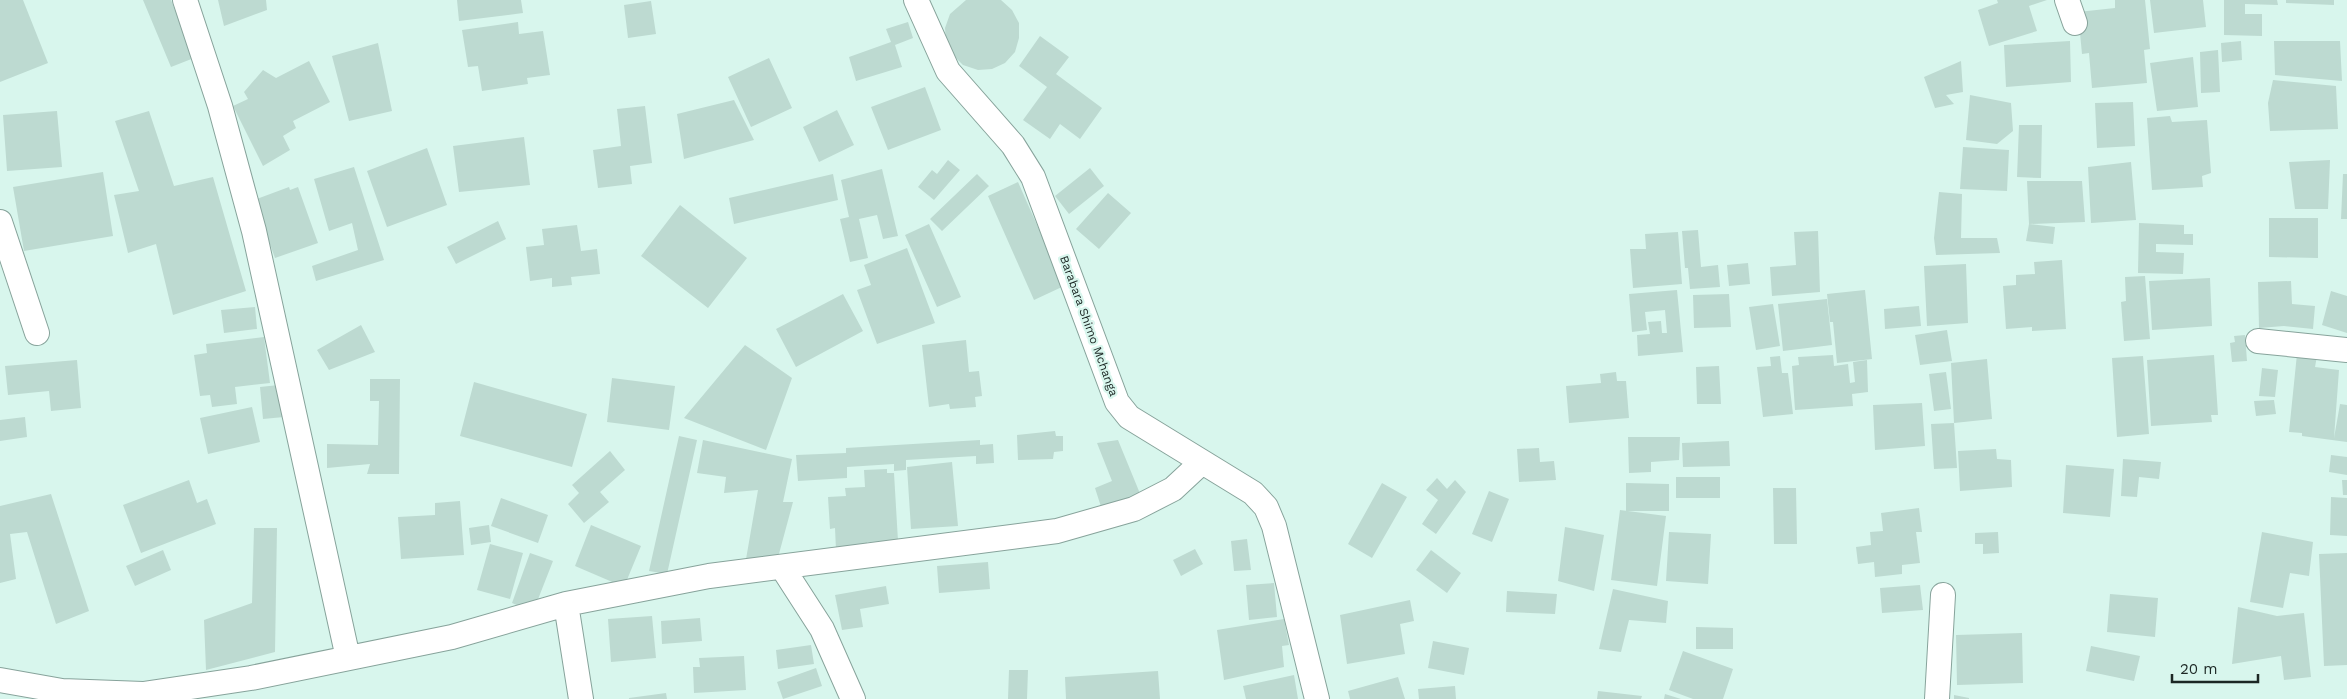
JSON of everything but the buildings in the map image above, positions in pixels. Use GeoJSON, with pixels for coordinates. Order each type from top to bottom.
{"type":"FeatureCollection","features":[{"type":"Feature","properties":{"kind":"street"},"geometry":{"type":"LineString","coordinates":[[185,0],[220,106],[254,231],[348,658]]}},
{"type":"Feature","properties":{"kind":"street","name":"Barabara Shimo Mchanga"},"geometry":{"type":"LineString","coordinates":[[916,0],[948,71],[1013,145],[1033,177],[1117,402],[1129,417],[1253,493],[1266,507],[1274,526],[1317,699]]}},
{"type":"Feature","properties":{"kind":"street"},"geometry":{"type":"LineString","coordinates":[[2067,0],[2075,23]]}},
{"type":"Feature","properties":{"kind":"street"},"geometry":{"type":"LineString","coordinates":[[0,222],[37,333]]}},
{"type":"Feature","properties":{"kind":"street"},"geometry":{"type":"LineString","coordinates":[[2258,341],[2347,350]]}},
{"type":"Feature","properties":{"kind":"street"},"geometry":{"type":"LineString","coordinates":[[0,680],[62,691],[143,694],[251,678],[452,637],[566,604],[709,576],[1057,531],[1134,509],[1173,489],[1202,462]]}},
{"type":"Feature","properties":{"kind":"street"},"geometry":{"type":"LineString","coordinates":[[782,567],[822,629],[853,699]]}},
{"type":"Feature","properties":{"kind":"street"},"geometry":{"type":"LineString","coordinates":[[1937,699],[1943,595]]}},
{"type":"Feature","properties":{"kind":"street"},"geometry":{"type":"LineString","coordinates":[[566,604],[581,699]]}}]}
